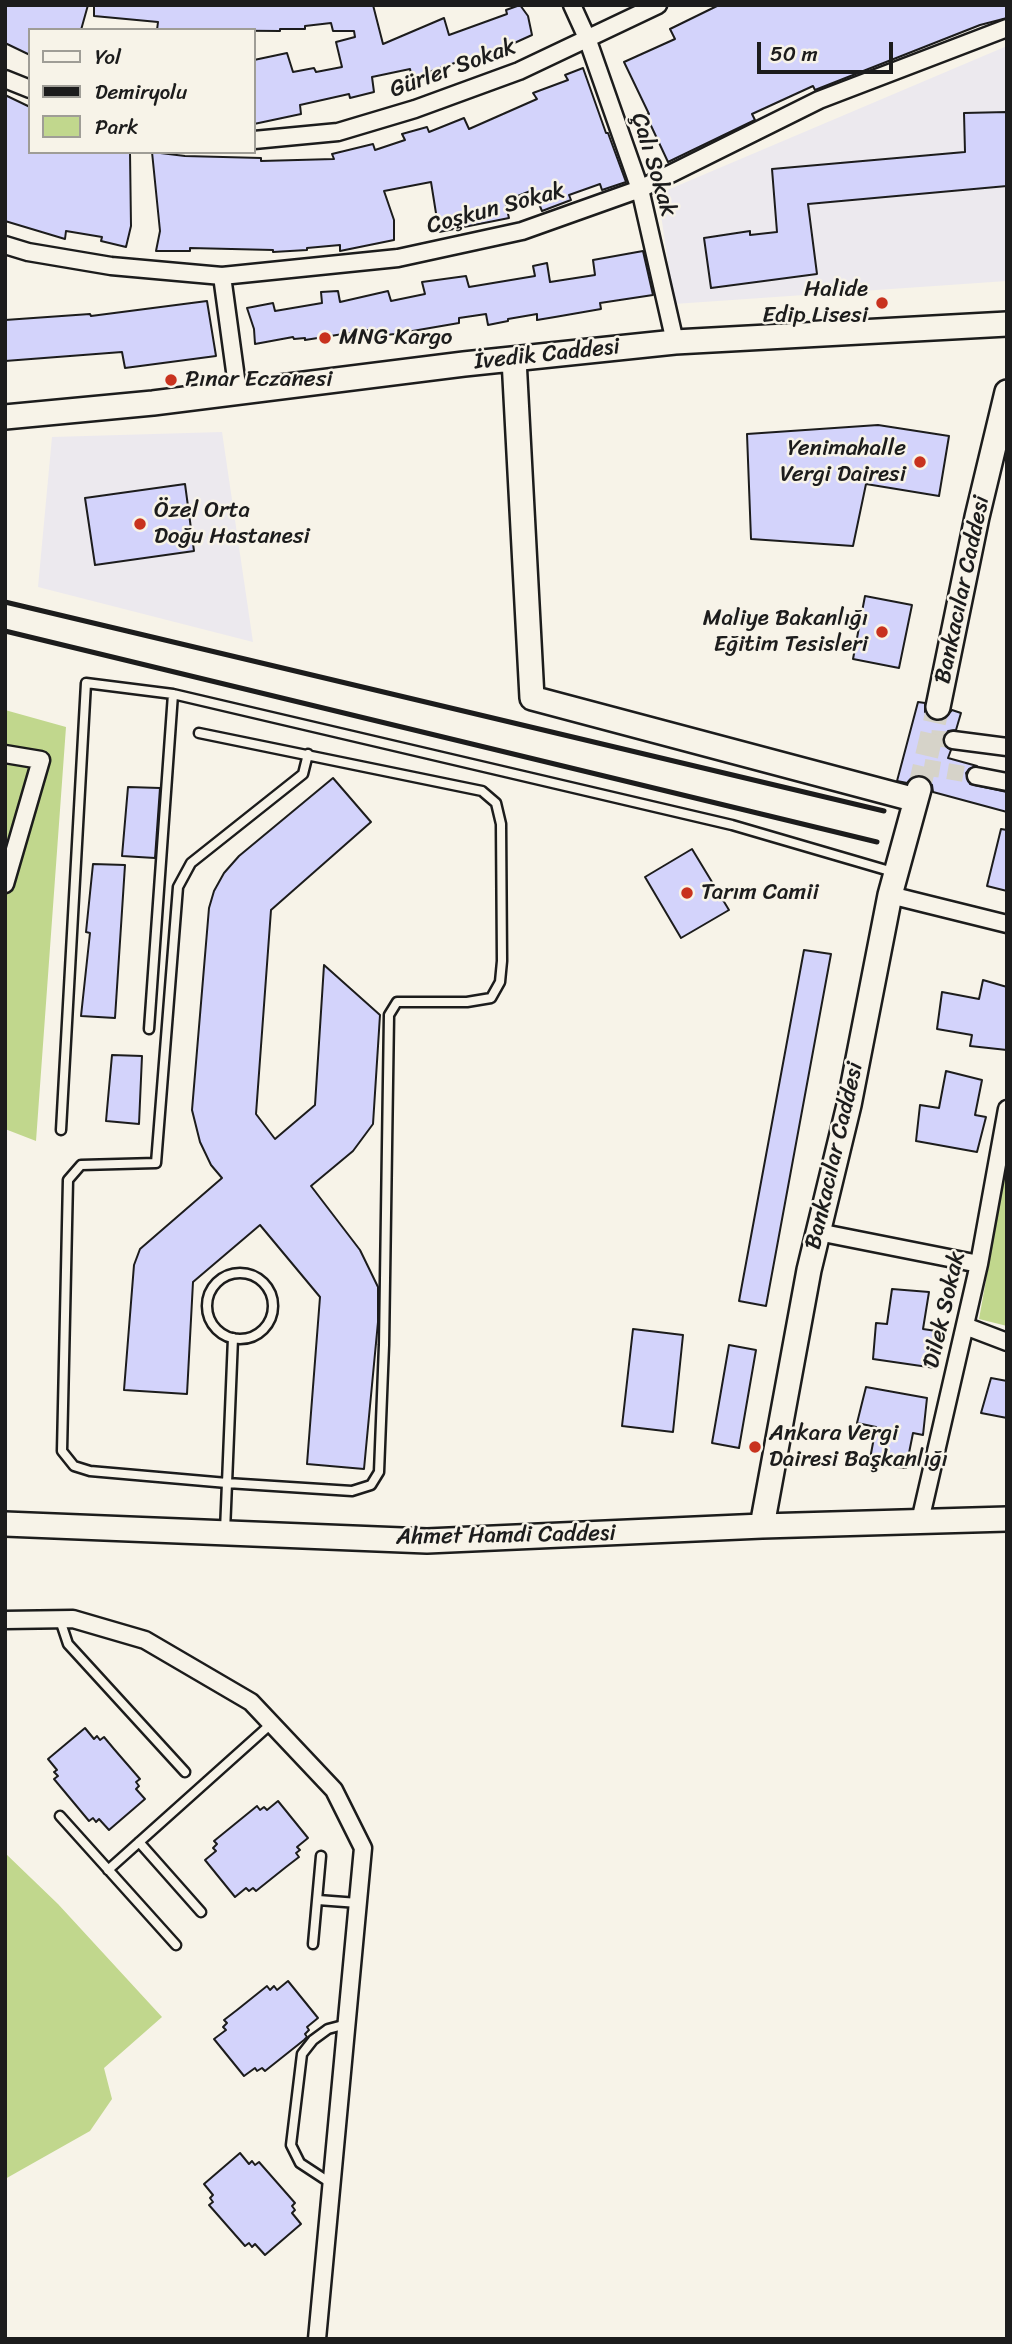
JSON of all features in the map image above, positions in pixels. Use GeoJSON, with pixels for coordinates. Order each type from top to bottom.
{"type":"FeatureCollection","features":[{"type":"Feature","properties":{"kind":"main road","name":"İvedik Caddesi"},"geometry":{"type":"LineString","coordinates":[[7,419],[675,342],[1007,324]]}},
{"type":"Feature","properties":{"kind":"main road","name":"Bankacılar Caddesi"},"geometry":{"type":"LineString","coordinates":[[513,359],[532,698],[917,795],[893,884],[849,1105],[809,1270],[762,1526]]}},
{"type":"Feature","properties":{"kind":"main road","name":"Bankacılar Caddesi"},"geometry":{"type":"LineString","coordinates":[[938,707],[977,517],[1007,393]]}},
{"type":"Feature","properties":{"kind":"main road","name":"Ahmet Hamdi Caddesi"},"geometry":{"type":"LineString","coordinates":[[5,1524],[426,1541],[762,1526],[1007,1519]]}},
{"type":"Feature","properties":{"kind":"street","name":"Çalı Sokak"},"geometry":{"type":"LineString","coordinates":[[572,5],[587,38],[640,189],[675,342]]}},
{"type":"Feature","properties":{"kind":"street","name":"Gürler Sokak"},"geometry":{"type":"LineString","coordinates":[[256,140],[338,132],[389,117],[519,71],[658,5]]}},
{"type":"Feature","properties":{"kind":"street","name":"Coşkun Sokak"},"geometry":{"type":"LineString","coordinates":[[5,245],[28,253],[111,266],[222,276],[398,258],[522,231],[640,189],[820,100],[1007,28]]}},
{"type":"Feature","properties":{"kind":"street"},"geometry":{"type":"LineString","coordinates":[[5,79],[28,88]]}},
{"type":"Feature","properties":{"kind":"street"},"geometry":{"type":"LineString","coordinates":[[222,276],[237,393]]}},
{"type":"Feature","properties":{"kind":"street"},"geometry":{"type":"LineString","coordinates":[[953,740],[1007,747]]}},
{"type":"Feature","properties":{"kind":"street"},"geometry":{"type":"LineString","coordinates":[[5,754],[41,760],[5,884]]}},
{"type":"Feature","properties":{"kind":"street"},"geometry":{"type":"LineString","coordinates":[[976,776],[1007,782]]}},
{"type":"Feature","properties":{"kind":"street"},"geometry":{"type":"LineString","coordinates":[[893,884],[1007,924]]}},
{"type":"Feature","properties":{"kind":"street","name":"Dilek Sokak"},"geometry":{"type":"LineString","coordinates":[[920,1521],[979,1264],[1007,1109]]}},
{"type":"Feature","properties":{"kind":"street"},"geometry":{"type":"LineString","coordinates":[[818,1232],[979,1264]]}},
{"type":"Feature","properties":{"kind":"street"},"geometry":{"type":"LineString","coordinates":[[965,1326],[1007,1342]]}},
{"type":"Feature","properties":{"kind":"street"},"geometry":{"type":"LineString","coordinates":[[5,1620],[73,1619],[145,1640],[251,1702],[334,1790],[363,1848],[317,2339]]}},
{"type":"Feature","properties":{"kind":"lane"},"geometry":{"type":"LineString","coordinates":[[61,1130],[86,683],[173,694],[732,825],[893,884]]}},
{"type":"Feature","properties":{"kind":"lane"},"geometry":{"type":"LineString","coordinates":[[149,1029],[173,694]]}},
{"type":"Feature","properties":{"kind":"lane"},"geometry":{"type":"LineString","coordinates":[[199,733],[308,754],[482,791],[496,803],[501,824],[500,982],[491,998],[467,1002],[397,1002],[389,1015],[384,1345],[379,1472],[371,1485],[352,1491],[90,1471],[74,1466],[62,1451],[68,1180],[81,1166],[156,1163],[178,887],[191,863],[303,774],[308,754]]}},
{"type":"Feature","properties":{"kind":"lane"},"geometry":{"type":"LineString","coordinates":[[232,1274],[251,1275],[266,1285],[273,1311],[265,1328],[258,1334],[242,1339],[233,1338],[218,1331],[211,1323],[208,1313],[209,1293],[222,1278],[232,1274]]}},
{"type":"Feature","properties":{"kind":"lane"},"geometry":{"type":"LineString","coordinates":[[225,1534],[233,1338]]}},
{"type":"Feature","properties":{"kind":"lane"},"geometry":{"type":"LineString","coordinates":[[60,1620],[68,1644],[185,1772]]}},
{"type":"Feature","properties":{"kind":"lane"},"geometry":{"type":"LineString","coordinates":[[108,1870],[271,1724]]}},
{"type":"Feature","properties":{"kind":"lane"},"geometry":{"type":"LineString","coordinates":[[60,1816],[176,1945]]}},
{"type":"Feature","properties":{"kind":"lane"},"geometry":{"type":"LineString","coordinates":[[139,1842],[201,1912]]}},
{"type":"Feature","properties":{"kind":"lane"},"geometry":{"type":"LineString","coordinates":[[313,1944],[321,1856]]}},
{"type":"Feature","properties":{"kind":"lane"},"geometry":{"type":"LineString","coordinates":[[318,1900],[358,1903]]}},
{"type":"Feature","properties":{"kind":"lane"},"geometry":{"type":"LineString","coordinates":[[332,2184],[300,2163],[291,2145],[302,2054],[313,2040],[328,2029],[347,2024]]}},
{"type":"Feature","properties":{"kind":"shaded area"},"geometry":{"type":"Polygon","coordinates":[[[1007,46],[1007,281],[674,304],[658,194],[1007,46]]]}},
{"type":"Feature","properties":{"kind":"shaded area"},"geometry":{"type":"Polygon","coordinates":[[[222,432],[253,642],[38,587],[52,437],[222,432]]]}},
{"type":"Feature","properties":{"kind":"green space"},"geometry":{"type":"Polygon","coordinates":[[[5,710],[66,727],[36,1141],[5,1129],[5,710]]]}},
{"type":"Feature","properties":{"kind":"green space"},"geometry":{"type":"Polygon","coordinates":[[[1007,1164],[1007,1326],[979,1319],[1007,1164]]]}},
{"type":"Feature","properties":{"kind":"green space"},"geometry":{"type":"Polygon","coordinates":[[[5,1853],[58,1904],[162,2017],[104,2068],[112,2099],[90,2131],[5,2179],[5,1853]]]}},
{"type":"Feature","properties":{"kind":"building"},"geometry":{"type":"Polygon","coordinates":[[[5,5],[88,5],[82,28],[28,28],[28,54],[5,43],[5,5]]]}},
{"type":"Feature","properties":{"kind":"building"},"geometry":{"type":"Polygon","coordinates":[[[94,5],[373,5],[383,44],[444,18],[449,35],[507,14],[506,10],[520,5],[528,16],[532,35],[510,45],[511,49],[487,58],[485,55],[465,64],[463,60],[412,78],[410,69],[372,77],[374,92],[350,98],[349,94],[300,105],[301,114],[256,124],[256,60],[287,53],[293,72],[314,68],[316,72],[342,67],[336,42],[355,37],[354,31],[333,31],[331,23],[280,31],[256,31],[256,28],[157,28],[158,22],[94,16],[94,5]]]}},
{"type":"Feature","properties":{"kind":"building"},"geometry":{"type":"Polygon","coordinates":[[[719,5],[1007,5],[1007,18],[980,25],[815,90],[813,86],[752,114],[755,120],[668,162],[624,62],[675,39],[670,29],[719,5]]]}},
{"type":"Feature","properties":{"kind":"building"},"geometry":{"type":"Polygon","coordinates":[[[583,68],[626,182],[602,190],[600,184],[569,195],[571,200],[542,211],[533,190],[505,201],[509,218],[439,232],[431,182],[384,191],[394,220],[394,240],[340,251],[340,245],[273,252],[190,248],[190,251],[156,251],[160,231],[152,154],[261,158],[261,161],[334,159],[332,154],[373,144],[375,150],[405,140],[402,134],[427,127],[429,132],[464,118],[469,129],[537,99],[533,93],[568,80],[565,75],[583,68]]]}},
{"type":"Feature","properties":{"kind":"building"},"geometry":{"type":"Polygon","coordinates":[[[5,95],[28,106],[28,154],[130,154],[131,226],[126,247],[101,241],[102,237],[66,231],[65,239],[5,221],[5,95]]]}},
{"type":"Feature","properties":{"kind":"building"},"geometry":{"type":"Polygon","coordinates":[[[1007,112],[1007,186],[808,204],[817,274],[711,288],[704,238],[750,231],[750,235],[777,232],[772,169],[965,152],[964,113],[1007,112]]]}},
{"type":"Feature","properties":{"kind":"building"},"geometry":{"type":"Polygon","coordinates":[[[643,251],[653,295],[600,303],[601,309],[537,320],[537,314],[488,325],[486,314],[459,318],[459,323],[395,334],[376,336],[375,329],[305,340],[293,337],[255,344],[254,329],[247,308],[273,303],[275,311],[322,303],[321,292],[338,291],[340,302],[388,291],[391,301],[425,294],[422,282],[466,276],[469,287],[535,276],[533,266],[547,263],[550,282],[595,275],[593,260],[643,251]]]}},
{"type":"Feature","properties":{"kind":"building"},"geometry":{"type":"Polygon","coordinates":[[[207,301],[216,356],[125,368],[122,352],[5,361],[5,320],[91,316],[207,301]]]}},
{"type":"Feature","properties":{"kind":"building"},"geometry":{"type":"Polygon","coordinates":[[[878,425],[949,436],[939,496],[866,484],[853,546],[751,539],[747,434],[878,425]]]}},
{"type":"Feature","properties":{"kind":"building","name":"Özel Orta Doğu Hastanesi"},"geometry":{"type":"Polygon","coordinates":[[[185,484],[194,551],[95,565],[85,498],[185,484]]]}},
{"type":"Feature","properties":{"kind":"building","name":"Maliye Bakanlığı Eğitim Tesisleri"},"geometry":{"type":"Polygon","coordinates":[[[865,596],[912,605],[899,668],[853,659],[865,596]]]}},
{"type":"Feature","properties":{"kind":"building"},"geometry":{"type":"Polygon","coordinates":[[[918,702],[925,703],[925,712],[935,720],[943,720],[952,710],[961,713],[956,730],[948,731],[943,738],[944,745],[951,750],[948,758],[977,766],[966,773],[970,784],[1007,792],[1007,812],[933,792],[932,785],[923,776],[915,776],[907,783],[897,781],[918,702]]]}},
{"type":"Feature","properties":{"kind":"building"},"geometry":{"type":"Polygon","coordinates":[[[333,778],[371,822],[271,910],[256,1114],[275,1139],[315,1105],[324,965],[380,1015],[373,1124],[353,1151],[311,1186],[360,1250],[378,1287],[378,1322],[364,1469],[307,1464],[320,1297],[260,1225],[193,1282],[187,1394],[124,1390],[134,1265],[140,1249],[222,1178],[211,1165],[200,1142],[192,1110],[209,908],[214,891],[224,873],[239,856],[333,778]]]}},
{"type":"Feature","properties":{"kind":"building"},"geometry":{"type":"Polygon","coordinates":[[[128,787],[160,788],[155,858],[122,856],[128,787]]]}},
{"type":"Feature","properties":{"kind":"building"},"geometry":{"type":"Polygon","coordinates":[[[1001,829],[1007,830],[1007,891],[987,886],[1001,829]]]}},
{"type":"Feature","properties":{"kind":"building","name":"Tarım Camii"},"geometry":{"type":"Polygon","coordinates":[[[692,849],[729,910],[681,938],[645,877],[692,849]]]}},
{"type":"Feature","properties":{"kind":"building"},"geometry":{"type":"Polygon","coordinates":[[[93,864],[125,865],[115,1018],[81,1016],[90,933],[86,932],[93,864]]]}},
{"type":"Feature","properties":{"kind":"building"},"geometry":{"type":"Polygon","coordinates":[[[804,950],[831,954],[766,1306],[739,1301],[804,950]]]}},
{"type":"Feature","properties":{"kind":"building"},"geometry":{"type":"Polygon","coordinates":[[[983,980],[1007,987],[1007,1050],[970,1046],[972,1035],[937,1029],[942,992],[979,999],[983,980]]]}},
{"type":"Feature","properties":{"kind":"building"},"geometry":{"type":"Polygon","coordinates":[[[112,1055],[142,1056],[139,1124],[106,1121],[112,1055]]]}},
{"type":"Feature","properties":{"kind":"building"},"geometry":{"type":"Polygon","coordinates":[[[946,1071],[982,1080],[975,1115],[986,1117],[977,1152],[916,1141],[920,1105],[939,1108],[946,1071]]]}},
{"type":"Feature","properties":{"kind":"building"},"geometry":{"type":"Polygon","coordinates":[[[892,1289],[929,1292],[923,1329],[943,1332],[935,1368],[873,1359],[876,1323],[887,1324],[892,1289]]]}},
{"type":"Feature","properties":{"kind":"building"},"geometry":{"type":"Polygon","coordinates":[[[633,1329],[683,1335],[673,1432],[622,1426],[633,1329]]]}},
{"type":"Feature","properties":{"kind":"building"},"geometry":{"type":"Polygon","coordinates":[[[729,1345],[756,1350],[739,1448],[712,1443],[729,1345]]]}},
{"type":"Feature","properties":{"kind":"building"},"geometry":{"type":"Polygon","coordinates":[[[991,1378],[1007,1381],[1007,1418],[981,1413],[991,1378]]]}},
{"type":"Feature","properties":{"kind":"building"},"geometry":{"type":"Polygon","coordinates":[[[866,1387],[927,1398],[923,1435],[913,1433],[906,1468],[869,1464],[876,1427],[857,1423],[866,1387]]]}},
{"type":"Feature","properties":{"kind":"building"},"geometry":{"type":"Polygon","coordinates":[[[85,1728],[94,1739],[97,1736],[100,1740],[104,1737],[140,1779],[136,1782],[139,1786],[136,1789],[145,1799],[109,1830],[99,1819],[96,1822],[93,1818],[89,1821],[54,1779],[58,1776],[54,1772],[57,1770],[48,1759],[85,1728]]]}},
{"type":"Feature","properties":{"kind":"building"},"geometry":{"type":"Polygon","coordinates":[[[278,1801],[308,1838],[297,1847],[300,1850],[296,1853],[299,1857],[256,1891],[246,1888],[235,1897],[205,1860],[216,1851],[213,1848],[217,1844],[214,1841],[257,1806],[260,1810],[264,1807],[267,1810],[278,1801]]]}},
{"type":"Feature","properties":{"kind":"building"},"geometry":{"type":"Polygon","coordinates":[[[288,1981],[318,2018],[307,2027],[309,2030],[304,2040],[265,2071],[262,2068],[257,2071],[255,2068],[244,2076],[214,2039],[226,2030],[223,2027],[227,2023],[224,2020],[267,1986],[270,1990],[274,1986],[277,1990],[288,1981]]]}},
{"type":"Feature","properties":{"kind":"building"},"geometry":{"type":"Polygon","coordinates":[[[240,2153],[249,2164],[252,2161],[255,2165],[259,2162],[295,2203],[292,2213],[301,2224],[265,2255],[255,2244],[252,2247],[249,2243],[245,2246],[209,2205],[213,2202],[210,2198],[213,2195],[204,2184],[240,2153]]]}},
{"type":"Feature","properties":{"kind":"tunnel"},"geometry":{"type":"LineString","coordinates":[[919,789],[938,707]]}},
{"type":"Feature","properties":{"kind":"tunnel"},"geometry":{"type":"LineString","coordinates":[[931,738],[953,740]]}},
{"type":"Feature","properties":{"kind":"tunnel"},"geometry":{"type":"LineString","coordinates":[[924,767],[976,776]]}},
{"type":"Feature","properties":{"kind":"railway"},"geometry":{"type":"LineString","coordinates":[[5,602],[884,811]]}},
{"type":"Feature","properties":{"kind":"railway"},"geometry":{"type":"LineString","coordinates":[[5,631],[877,842]]}},
{"type":"Feature","properties":{"kind":"place","name":"Halide Edip Lisesi"},"geometry":{"type":"Point","coordinates":[882,303]}},
{"type":"Feature","properties":{"kind":"place","name":"MNG Kargo"},"geometry":{"type":"Point","coordinates":[325,338]}},
{"type":"Feature","properties":{"kind":"place","name":"Pınar Eczanesi"},"geometry":{"type":"Point","coordinates":[171,380]}},
{"type":"Feature","properties":{"kind":"place","name":"Yenimahalle Vergi Dairesi"},"geometry":{"type":"Point","coordinates":[920,462]}},
{"type":"Feature","properties":{"kind":"place","name":"Özel Orta Doğu Hastanesi"},"geometry":{"type":"Point","coordinates":[140,524]}},
{"type":"Feature","properties":{"kind":"place","name":"Maliye Bakanlığı Eğitim Tesisleri"},"geometry":{"type":"Point","coordinates":[882,632]}},
{"type":"Feature","properties":{"kind":"place","name":"Tarım Camii"},"geometry":{"type":"Point","coordinates":[687,893]}},
{"type":"Feature","properties":{"kind":"place","name":"Ankara Vergi Dairesi Başkanlığı"},"geometry":{"type":"Point","coordinates":[755,1447]}}]}
